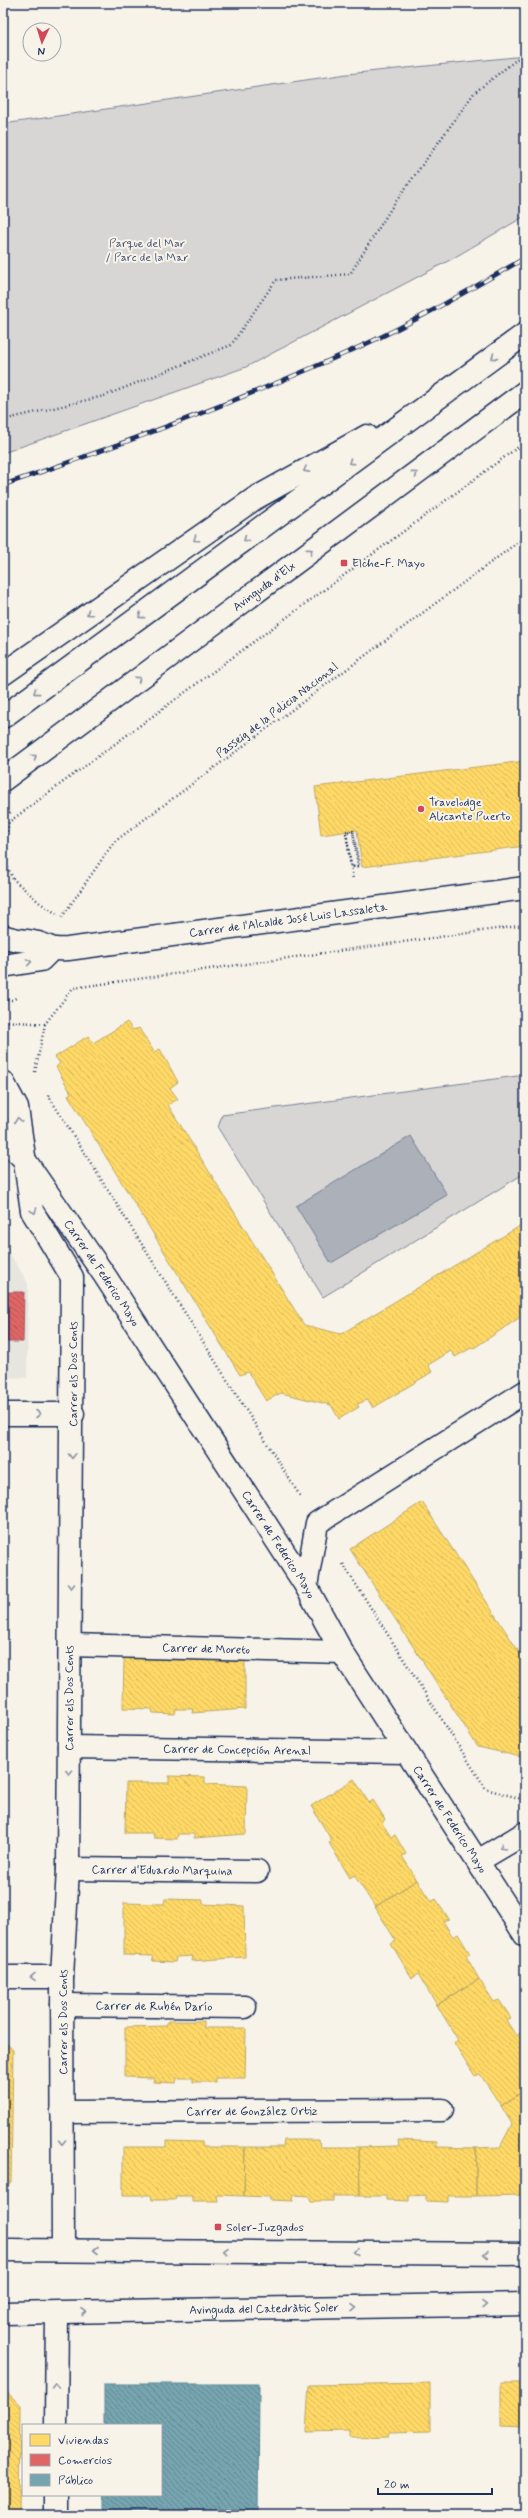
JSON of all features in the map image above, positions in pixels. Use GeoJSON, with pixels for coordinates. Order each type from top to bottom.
{"type":"FeatureCollection","features":[{"type":"Feature","properties":{"kind":"street"},"geometry":{"type":"LineString","coordinates":[[3,717],[525,334]]}},
{"type":"Feature","properties":{"kind":"street"},"geometry":{"type":"LineString","coordinates":[[3,674],[254,499],[450,390]]}},
{"type":"Feature","properties":{"kind":"street","name":"Avinguda d'Elx"},"geometry":{"type":"LineString","coordinates":[[3,780],[525,392]]}},
{"type":"Feature","properties":{"kind":"street","name":"Carrer de l'Alcalde José Luis Lassaleta"},"geometry":{"type":"LineString","coordinates":[[3,966],[41,960],[51,950],[525,888]]}},
{"type":"Feature","properties":{"kind":"street"},"geometry":{"type":"LineString","coordinates":[[3,936],[12,940],[38,943],[51,950]]}},
{"type":"Feature","properties":{"kind":"street","name":"Carrer de Federico Mayo"},"geometry":{"type":"LineString","coordinates":[[3,1082],[17,1108],[24,1159]]}},
{"type":"Feature","properties":{"kind":"street","name":"Carrer de Federico Mayo"},"geometry":{"type":"LineString","coordinates":[[3,1139],[24,1159],[105,1276],[306,1586],[342,1652],[525,1935]]}},
{"type":"Feature","properties":{"kind":"street","name":"Carrer els Dos Cents"},"geometry":{"type":"LineString","coordinates":[[24,1159],[32,1211],[72,1277],[73,1414],[68,1869],[62,1977],[63,2250]]}},
{"type":"Feature","properties":{"kind":"street"},"geometry":{"type":"LineString","coordinates":[[306,1586],[317,1523],[525,1392]]}},
{"type":"Feature","properties":{"kind":"street"},"geometry":{"type":"LineString","coordinates":[[3,1414],[73,1414]]}},
{"type":"Feature","properties":{"kind":"street","name":"Carrer de Moreto"},"geometry":{"type":"LineString","coordinates":[[70,1645],[342,1652]]}},
{"type":"Feature","properties":{"kind":"street","name":"Carrer de Concepción Arenal"},"geometry":{"type":"LineString","coordinates":[[69,1747],[406,1752]]}},
{"type":"Feature","properties":{"kind":"street"},"geometry":{"type":"LineString","coordinates":[[478,1861],[525,1833]]}},
{"type":"Feature","properties":{"kind":"street","name":"Carrer d'Eduardo Marquina"},"geometry":{"type":"LineString","coordinates":[[68,1869],[257,1871]]}},
{"type":"Feature","properties":{"kind":"street"},"geometry":{"type":"LineString","coordinates":[[3,1977],[62,1977]]}},
{"type":"Feature","properties":{"kind":"street","name":"Carrer de Rubén Darío"},"geometry":{"type":"LineString","coordinates":[[62,2005],[245,2007]]}},
{"type":"Feature","properties":{"kind":"street","name":"Carrer de González Ortiz"},"geometry":{"type":"LineString","coordinates":[[62,2112],[442,2110]]}},
{"type":"Feature","properties":{"kind":"street"},"geometry":{"type":"LineString","coordinates":[[3,2250],[525,2254]]}},
{"type":"Feature","properties":{"kind":"street","name":"Avinguda del Catedràtic Soler"},"geometry":{"type":"LineString","coordinates":[[3,2313],[525,2304]]}},
{"type":"Feature","properties":{"kind":"street"},"geometry":{"type":"LineString","coordinates":[[56,2424],[57,2313]]}},
{"type":"Feature","properties":{"kind":"street"},"geometry":{"type":"LineString","coordinates":[[55,2496],[55,2515]]}},
{"type":"Feature","properties":{"kind":"path"},"geometry":{"type":"LineString","coordinates":[[3,420],[104,396],[231,345],[276,280],[350,274],[392,206],[474,93],[525,53]]}},
{"type":"Feature","properties":{"kind":"path"},"geometry":{"type":"LineString","coordinates":[[3,851],[9,822],[525,442]]}},
{"type":"Feature","properties":{"kind":"path","name":"Passeig de la Policia Nacional"},"geometry":{"type":"LineString","coordinates":[[3,856],[13,879],[40,904],[62,918],[114,842],[525,537]]}},
{"type":"Feature","properties":{"kind":"path"},"geometry":{"type":"LineString","coordinates":[[346,831],[353,831]]}},
{"type":"Feature","properties":{"kind":"path"},"geometry":{"type":"LineString","coordinates":[[346,831],[351,867],[358,866],[353,831]]}},
{"type":"Feature","properties":{"kind":"path"},"geometry":{"type":"LineString","coordinates":[[346,831],[352,869]]}},
{"type":"Feature","properties":{"kind":"path"},"geometry":{"type":"LineString","coordinates":[[353,831],[359,866],[351,867],[346,832],[353,831]]}},
{"type":"Feature","properties":{"kind":"path"},"geometry":{"type":"LineString","coordinates":[[34,1074],[44,1024],[73,988],[525,925]]}},
{"type":"Feature","properties":{"kind":"path"},"geometry":{"type":"LineString","coordinates":[[4,1021],[44,1024]]}},
{"type":"Feature","properties":{"kind":"path"},"geometry":{"type":"LineString","coordinates":[[47,1094],[486,1789],[522,1799],[525,1797]]}},
{"type":"Feature","properties":{"kind":"shaded area"},"geometry":{"type":"Polygon","coordinates":[[[411,1136],[447,1195],[331,1263],[296,1206],[411,1136]]]}},
{"type":"Feature","properties":{"kind":"shaded area"},"geometry":{"type":"Polygon","coordinates":[[[3,1243],[28,1283],[27,1378],[3,1377],[3,1243]]]}},
{"type":"Feature","properties":{"kind":"green space","name":"Parque del Mar / Parc de la Mar"},"geometry":{"type":"Polygon","coordinates":[[[525,56],[525,216],[450,260],[246,367],[3,453],[3,124],[347,74],[525,56]]]}},
{"type":"Feature","properties":{"kind":"green space"},"geometry":{"type":"Polygon","coordinates":[[[525,1075],[525,1173],[323,1297],[218,1128],[222,1115],[525,1075]]]}},
{"type":"Feature","properties":{"kind":"building: Viviendas","name":"Travelodge Alicante Puerto"},"geometry":{"type":"Polygon","coordinates":[[[525,761],[525,846],[362,867],[357,830],[321,835],[315,787],[525,761]]]}},
{"type":"Feature","properties":{"kind":"building: Viviendas"},"geometry":{"type":"Polygon","coordinates":[[[127,1022],[133,1030],[139,1028],[154,1052],[160,1049],[178,1082],[170,1088],[178,1099],[168,1105],[304,1325],[341,1334],[525,1223],[525,1314],[474,1348],[473,1347],[455,1357],[451,1351],[428,1365],[432,1372],[373,1408],[368,1400],[357,1404],[359,1407],[339,1419],[331,1405],[281,1393],[266,1401],[248,1372],[240,1375],[68,1095],[71,1093],[56,1067],[60,1063],[55,1057],[88,1036],[93,1043],[127,1022]]]}},
{"type":"Feature","properties":{"kind":"building: Viviendas"},"geometry":{"type":"Polygon","coordinates":[[[422,1502],[519,1652],[525,1653],[525,1758],[478,1747],[350,1549],[422,1502]]]}},
{"type":"Feature","properties":{"kind":"building: Viviendas"},"geometry":{"type":"Polygon","coordinates":[[[124,1658],[245,1661],[245,1709],[192,1713],[193,1709],[176,1709],[175,1714],[153,1713],[152,1709],[123,1708],[124,1658]]]}},
{"type":"Feature","properties":{"kind":"building: Viviendas"},"geometry":{"type":"Polygon","coordinates":[[[169,1776],[205,1777],[205,1784],[247,1786],[246,1834],[194,1838],[194,1834],[178,1834],[177,1839],[154,1838],[153,1833],[125,1833],[126,1783],[169,1783],[169,1776]]]}},
{"type":"Feature","properties":{"kind":"building: Viviendas"},"geometry":{"type":"Polygon","coordinates":[[[354,1779],[369,1803],[373,1800],[385,1819],[382,1823],[391,1837],[395,1835],[406,1854],[402,1856],[417,1880],[375,1907],[354,1875],[350,1878],[329,1843],[332,1841],[311,1806],[354,1779]]]}},
{"type":"Feature","properties":{"kind":"building: Viviendas"},"geometry":{"type":"Polygon","coordinates":[[[417,1880],[431,1902],[436,1899],[449,1919],[443,1921],[453,1937],[458,1934],[470,1954],[466,1956],[479,1979],[437,2005],[418,1974],[412,1978],[391,1944],[396,1941],[375,1907],[417,1880]]]}},
{"type":"Feature","properties":{"kind":"building: Viviendas"},"geometry":{"type":"Polygon","coordinates":[[[165,1899],[203,1900],[203,1904],[244,1906],[245,1957],[192,1961],[193,1956],[176,1957],[175,1962],[153,1961],[152,1956],[124,1955],[124,1903],[164,1904],[165,1899]]]}},
{"type":"Feature","properties":{"kind":"building: Viviendas"},"geometry":{"type":"Polygon","coordinates":[[[479,1979],[494,2002],[499,2000],[511,2018],[506,2020],[516,2036],[520,2033],[525,2040],[525,2090],[501,2106],[480,2074],[475,2076],[454,2043],[458,2040],[437,2005],[479,1979]]]}},
{"type":"Feature","properties":{"kind":"building: Viviendas"},"geometry":{"type":"Polygon","coordinates":[[[168,2021],[204,2021],[204,2028],[246,2028],[245,2078],[216,2078],[216,2082],[193,2082],[193,2078],[177,2078],[176,2083],[153,2082],[154,2078],[125,2077],[125,2027],[166,2026],[168,2021]]]}},
{"type":"Feature","properties":{"kind":"building: Viviendas"},"geometry":{"type":"Polygon","coordinates":[[[3,2040],[13,2050],[11,2182],[3,2189],[3,2040]]]}},
{"type":"Feature","properties":{"kind":"building: Viviendas"},"geometry":{"type":"Polygon","coordinates":[[[525,2090],[525,2195],[476,2196],[476,2148],[500,2147],[512,2124],[501,2106],[525,2090]]]}},
{"type":"Feature","properties":{"kind":"building: Viviendas"},"geometry":{"type":"Polygon","coordinates":[[[284,2140],[319,2140],[320,2147],[359,2147],[360,2196],[333,2196],[333,2201],[311,2201],[309,2196],[294,2195],[293,2201],[270,2200],[269,2197],[244,2196],[245,2147],[283,2147],[284,2140]]]}},
{"type":"Feature","properties":{"kind":"building: Viviendas"},"geometry":{"type":"Polygon","coordinates":[[[398,2140],[437,2142],[437,2147],[476,2148],[476,2196],[448,2196],[448,2202],[426,2201],[426,2195],[409,2196],[409,2201],[386,2200],[386,2196],[360,2196],[359,2147],[399,2146],[398,2140]]]}},
{"type":"Feature","properties":{"kind":"building: Viviendas"},"geometry":{"type":"Polygon","coordinates":[[[166,2141],[202,2142],[203,2147],[245,2147],[244,2196],[217,2195],[218,2201],[192,2201],[192,2196],[176,2196],[175,2200],[152,2200],[151,2195],[123,2195],[123,2147],[166,2147],[166,2141]]]}},
{"type":"Feature","properties":{"kind":"building: Viviendas"},"geometry":{"type":"Polygon","coordinates":[[[430,2383],[430,2431],[390,2432],[389,2437],[349,2438],[349,2431],[306,2432],[309,2385],[430,2383]]]}},
{"type":"Feature","properties":{"kind":"building: Viviendas"},"geometry":{"type":"Polygon","coordinates":[[[501,2383],[525,2383],[525,2427],[501,2426],[501,2383]]]}},
{"type":"Feature","properties":{"kind":"building: Viviendas"},"geometry":{"type":"Polygon","coordinates":[[[3,2388],[20,2405],[19,2515],[3,2515],[3,2388]]]}},
{"type":"Feature","properties":{"kind":"building: Comercios"},"geometry":{"type":"Polygon","coordinates":[[[3,1292],[24,1292],[23,1342],[3,1342],[3,1292]]]}},
{"type":"Feature","properties":{"kind":"building: Público"},"geometry":{"type":"Polygon","coordinates":[[[104,2384],[259,2384],[258,2515],[103,2515],[103,2496],[162,2496],[162,2424],[104,2424],[104,2384]]]}},
{"type":"Feature","properties":{"kind":"railway"},"geometry":{"type":"LineString","coordinates":[[3,485],[96,453],[233,401],[324,363],[408,323],[525,258]]}},
{"type":"Feature","properties":{"kind":"place","name":"Elche-F. Mayo"},"geometry":{"type":"Point","coordinates":[344,563]}},
{"type":"Feature","properties":{"kind":"place","name":"Travelodge Alicante Puerto"},"geometry":{"type":"Point","coordinates":[421,809]}},
{"type":"Feature","properties":{"kind":"place","name":"Soler-Juzgados"},"geometry":{"type":"Point","coordinates":[218,2227]}}]}
